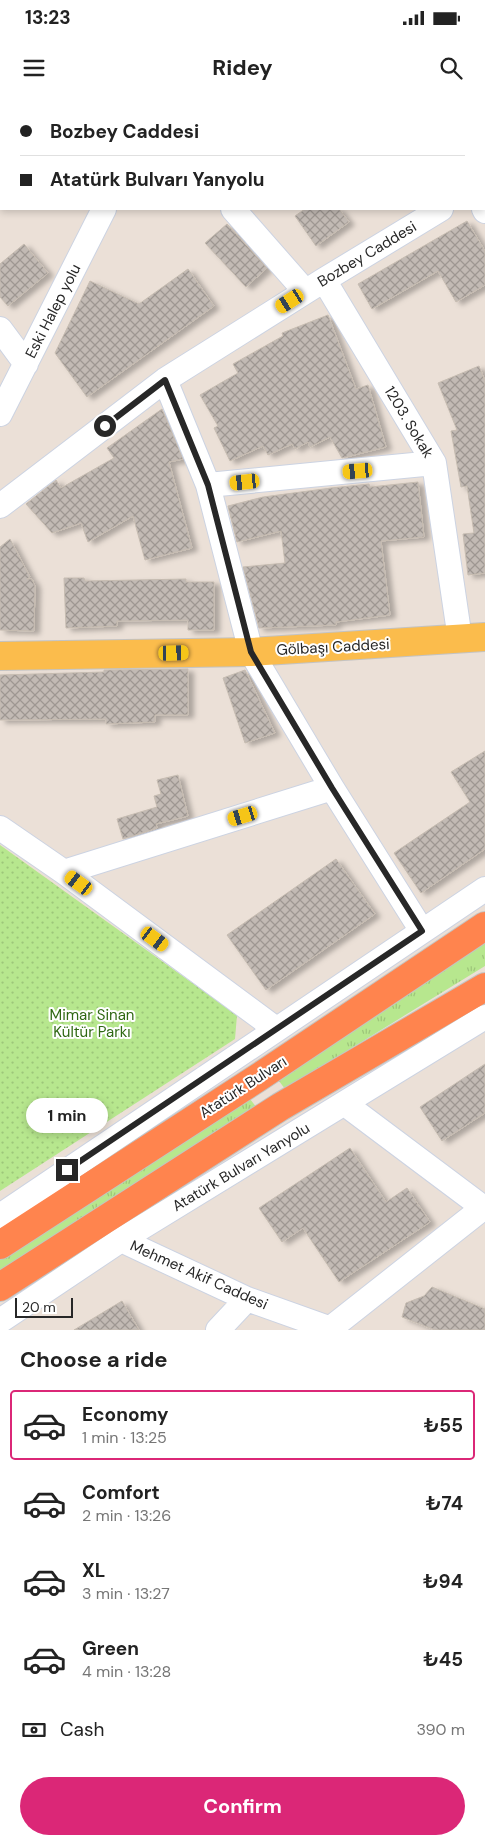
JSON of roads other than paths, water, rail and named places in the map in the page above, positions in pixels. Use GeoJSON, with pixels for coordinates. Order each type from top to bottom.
{"type":"FeatureCollection","features":[{"type":"Feature","properties":{"kind":"highway","name":"Atatürk Bulvarı"},"geometry":{"type":"LineString","coordinates":[[0,1245],[259,1077],[485,926]]}},
{"type":"Feature","properties":{"kind":"highway"},"geometry":{"type":"LineString","coordinates":[[0,1287],[280,1107],[485,987]]}},
{"type":"Feature","properties":{"kind":"main road","name":"Gölbaşı Caddesi"},"geometry":{"type":"LineString","coordinates":[[0,656],[251,652],[473,638]]}},
{"type":"Feature","properties":{"kind":"street","name":"Eski Halep yolu"},"geometry":{"type":"LineString","coordinates":[[0,414],[103,210]]}},
{"type":"Feature","properties":{"kind":"street","name":"1203. Sokak"},"geometry":{"type":"LineString","coordinates":[[234,210],[314,286],[434,464],[473,638]]}},
{"type":"Feature","properties":{"kind":"street","name":"Bozbey Caddesi"},"geometry":{"type":"LineString","coordinates":[[0,506],[165,380],[432,211]]}},
{"type":"Feature","properties":{"kind":"street"},"geometry":{"type":"LineString","coordinates":[[0,329],[26,364]]}},
{"type":"Feature","properties":{"kind":"street"},"geometry":{"type":"LineString","coordinates":[[165,380],[208,485],[251,652],[332,788],[422,931]]}},
{"type":"Feature","properties":{"kind":"street"},"geometry":{"type":"LineString","coordinates":[[208,485],[434,464]]}},
{"type":"Feature","properties":{"kind":"street"},"geometry":{"type":"LineString","coordinates":[[64,872],[332,788]]}},
{"type":"Feature","properties":{"kind":"street"},"geometry":{"type":"LineString","coordinates":[[0,828],[64,872],[276,1029]]}},
{"type":"Feature","properties":{"kind":"street"},"geometry":{"type":"LineString","coordinates":[[1,1214],[485,889]]}},
{"type":"Feature","properties":{"kind":"street","name":"Atatürk Bulvarı Yanyolu"},"geometry":{"type":"LineString","coordinates":[[0,1321],[121,1240],[485,1017]]}},
{"type":"Feature","properties":{"kind":"street"},"geometry":{"type":"LineString","coordinates":[[333,1329],[484,1208],[345,1104]]}},
{"type":"Feature","properties":{"kind":"street","name":"Mehmet Akif Caddesi"},"geometry":{"type":"LineString","coordinates":[[121,1240],[247,1299],[333,1329]]}},
{"type":"Feature","properties":{"kind":"street"},"geometry":{"type":"LineString","coordinates":[[218,1330],[247,1299]]}},
{"type":"Feature","properties":{"kind":"park label","name":"Mimar Sinan Kültür Parkı"},"geometry":{"type":"Point","coordinates":[92,1024]}}]}
